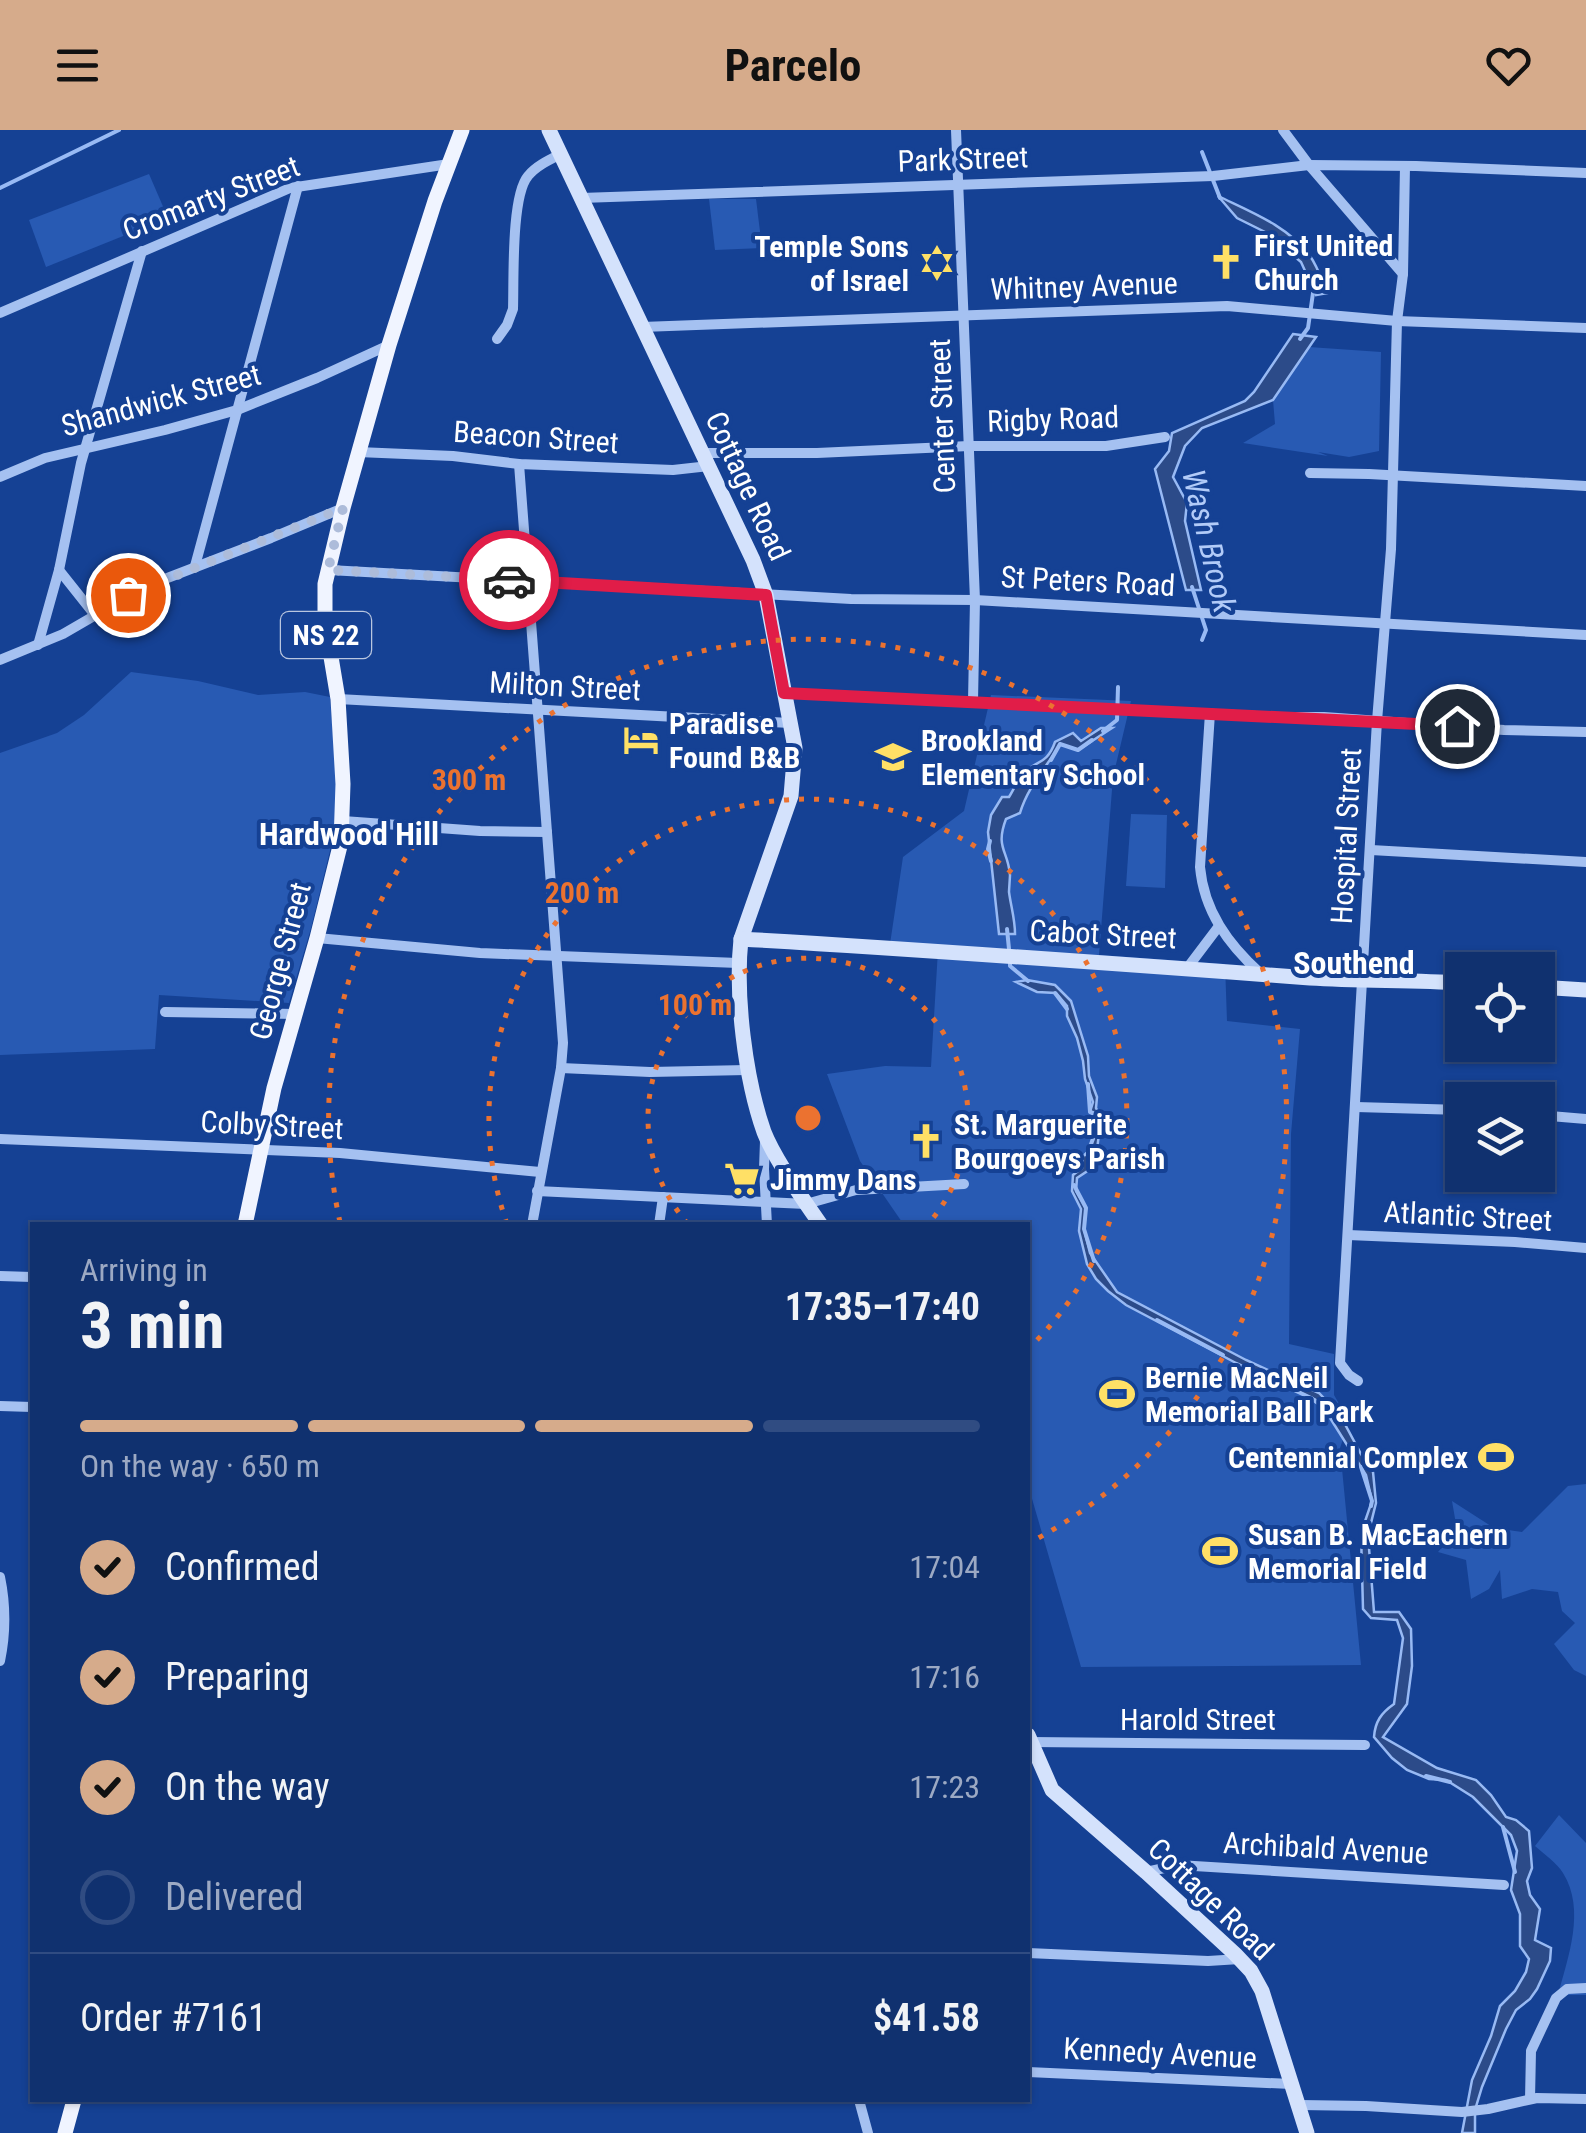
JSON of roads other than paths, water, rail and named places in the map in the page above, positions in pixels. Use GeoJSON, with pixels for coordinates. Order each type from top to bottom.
{"type":"FeatureCollection","features":[{"type":"Feature","properties":{"kind":"main road","name":"George Street"},"geometry":{"type":"LineString","coordinates":[[245,1222],[278,1071],[341,842],[344,784],[324,584],[389,345],[462,130]]}},
{"type":"Feature","properties":{"kind":"main road","name":"Cottage Road"},"geometry":{"type":"LineString","coordinates":[[549,130],[754,560],[766,595],[795,748],[790,796],[741,939],[738,963],[747,1070],[766,1135],[819,1222]]}},
{"type":"Feature","properties":{"kind":"main road","name":"Cabot Street"},"geometry":{"type":"LineString","coordinates":[[741,939],[1314,978],[1445,982]]}},
{"type":"Feature","properties":{"kind":"main road"},"geometry":{"type":"LineString","coordinates":[[1555,988],[1586,990]]}},
{"type":"Feature","properties":{"kind":"main road","name":"Cottage Road"},"geometry":{"type":"LineString","coordinates":[[1030,1741],[1052,1790],[1251,1971],[1262,1990],[1307,2133]]}},
{"type":"Feature","properties":{"kind":"main road"},"geometry":{"type":"LineString","coordinates":[[65,2133],[73,2102]]}},
{"type":"Feature","properties":{"kind":"street","name":"Center Street"},"geometry":{"type":"LineString","coordinates":[[956,130],[975,600],[973,700]]}},
{"type":"Feature","properties":{"kind":"street"},"geometry":{"type":"LineString","coordinates":[[1282,130],[1403,274]]}},
{"type":"Feature","properties":{"kind":"street"},"geometry":{"type":"LineString","coordinates":[[497,339],[512,309],[521,187],[535,170],[560,154]]}},
{"type":"Feature","properties":{"kind":"street","name":"Cromarty Street"},"geometry":{"type":"LineString","coordinates":[[0,313],[280,191],[449,164]]}},
{"type":"Feature","properties":{"kind":"street","name":"Park Street"},"geometry":{"type":"LineString","coordinates":[[582,198],[1213,176],[1309,165],[1586,173]]}},
{"type":"Feature","properties":{"kind":"street","name":"Hospital Street"},"geometry":{"type":"LineString","coordinates":[[1358,1381],[1340,1363],[1386,623],[1405,166]]}},
{"type":"Feature","properties":{"kind":"street"},"geometry":{"type":"LineString","coordinates":[[195,566],[298,186]]}},
{"type":"Feature","properties":{"kind":"street"},"geometry":{"type":"LineString","coordinates":[[38,645],[59,570],[85,448],[142,252]]}},
{"type":"Feature","properties":{"kind":"street","name":"Whitney Avenue"},"geometry":{"type":"LineString","coordinates":[[642,328],[1227,306],[1397,321],[1586,328]]}},
{"type":"Feature","properties":{"kind":"street","name":"Shandwick Street"},"geometry":{"type":"LineString","coordinates":[[0,477],[45,458],[237,410],[389,345]]}},
{"type":"Feature","properties":{"kind":"street","name":"Rigby Road"},"geometry":{"type":"LineString","coordinates":[[706,460],[969,446],[1106,446],[1165,438]]}},
{"type":"Feature","properties":{"kind":"street","name":"Beacon Street"},"geometry":{"type":"LineString","coordinates":[[358,452],[674,470],[706,460]]}},
{"type":"Feature","properties":{"kind":"street"},"geometry":{"type":"LineString","coordinates":[[519,464],[563,1043],[532,1222]]}},
{"type":"Feature","properties":{"kind":"street"},"geometry":{"type":"LineString","coordinates":[[1310,473],[1586,486]]}},
{"type":"Feature","properties":{"kind":"street"},"geometry":{"type":"LineString","coordinates":[[0,660],[63,634],[144,587],[343,508]]}},
{"type":"Feature","properties":{"kind":"street"},"geometry":{"type":"LineString","coordinates":[[59,570],[94,614]]}},
{"type":"Feature","properties":{"kind":"street","name":"St Peters Road"},"geometry":{"type":"LineString","coordinates":[[328,570],[1586,634]]}},
{"type":"Feature","properties":{"kind":"street"},"geometry":{"type":"LineString","coordinates":[[784,693],[1586,732]]}},
{"type":"Feature","properties":{"kind":"street","name":"Milton Street"},"geometry":{"type":"LineString","coordinates":[[338,698],[790,722]]}},
{"type":"Feature","properties":{"kind":"street"},"geometry":{"type":"LineString","coordinates":[[1210,714],[1200,867],[1205,898],[1219,926],[1260,973]]}},
{"type":"Feature","properties":{"kind":"street"},"geometry":{"type":"LineString","coordinates":[[343,821],[548,832]]}},
{"type":"Feature","properties":{"kind":"street"},"geometry":{"type":"LineString","coordinates":[[1371,850],[1586,862]]}},
{"type":"Feature","properties":{"kind":"street"},"geometry":{"type":"LineString","coordinates":[[1188,967],[1219,926]]}},
{"type":"Feature","properties":{"kind":"street"},"geometry":{"type":"LineString","coordinates":[[317,938],[480,953],[738,963]]}},
{"type":"Feature","properties":{"kind":"street"},"geometry":{"type":"LineString","coordinates":[[165,1012],[296,1014]]}},
{"type":"Feature","properties":{"kind":"street"},"geometry":{"type":"LineString","coordinates":[[561,1068],[650,1072],[747,1070]]}},
{"type":"Feature","properties":{"kind":"street"},"geometry":{"type":"LineString","coordinates":[[1356,1106],[1445,1109]]}},
{"type":"Feature","properties":{"kind":"street"},"geometry":{"type":"LineString","coordinates":[[1555,1116],[1586,1118]]}},
{"type":"Feature","properties":{"kind":"street"},"geometry":{"type":"LineString","coordinates":[[766,1135],[767,1222]]}},
{"type":"Feature","properties":{"kind":"street","name":"Colby Street"},"geometry":{"type":"LineString","coordinates":[[0,1139],[260,1148],[540,1172]]}},
{"type":"Feature","properties":{"kind":"street"},"geometry":{"type":"LineString","coordinates":[[537,1191],[806,1204],[856,1190],[964,1184]]}},
{"type":"Feature","properties":{"kind":"street"},"geometry":{"type":"LineString","coordinates":[[659,1222],[663,1197]]}},
{"type":"Feature","properties":{"kind":"street","name":"Atlantic Street"},"geometry":{"type":"LineString","coordinates":[[1348,1235],[1586,1248]]}},
{"type":"Feature","properties":{"kind":"street"},"geometry":{"type":"LineString","coordinates":[[0,1276],[30,1277]]}},
{"type":"Feature","properties":{"kind":"street"},"geometry":{"type":"LineString","coordinates":[[0,1406],[30,1406]]}},
{"type":"Feature","properties":{"kind":"street"},"geometry":{"type":"LineString","coordinates":[[0,1577],[5,1614],[0,1661]]}},
{"type":"Feature","properties":{"kind":"street","name":"Harold Street"},"geometry":{"type":"LineString","coordinates":[[1030,1739],[1365,1745]]}},
{"type":"Feature","properties":{"kind":"street","name":"Archibald Avenue"},"geometry":{"type":"LineString","coordinates":[[1146,1872],[1178,1865],[1504,1885]]}},
{"type":"Feature","properties":{"kind":"street"},"geometry":{"type":"LineString","coordinates":[[1030,1953],[1240,1959]]}},
{"type":"Feature","properties":{"kind":"street"},"geometry":{"type":"LineString","coordinates":[[1530,2099],[1531,2052],[1556,1998],[1567,1989],[1586,1988]]}},
{"type":"Feature","properties":{"kind":"street","name":"Kennedy Avenue"},"geometry":{"type":"LineString","coordinates":[[1030,2072],[1291,2084]]}},
{"type":"Feature","properties":{"kind":"street"},"geometry":{"type":"LineString","coordinates":[[1300,2105],[1462,2112],[1530,2099],[1586,2100]]}},
{"type":"Feature","properties":{"kind":"street"},"geometry":{"type":"LineString","coordinates":[[860,2102],[868,2133]]}},
{"type":"Feature","properties":{"kind":"waterway"},"geometry":{"type":"LineString","coordinates":[[0,188],[119,130]]}},
{"type":"Feature","properties":{"kind":"waterway","name":"Wash Brook"},"geometry":{"type":"LineString","coordinates":[[1202,152],[1220,198]]}},
{"type":"Feature","properties":{"kind":"waterway","name":"Wash Brook"},"geometry":{"type":"LineString","coordinates":[[1300,339],[1308,328],[1314,286]]}},
{"type":"Feature","properties":{"kind":"waterway","name":"Wash Brook"},"geometry":{"type":"LineString","coordinates":[[1192,587],[1206,630],[1202,640]]}},
{"type":"Feature","properties":{"kind":"waterway","name":"Wash Brook"},"geometry":{"type":"LineString","coordinates":[[1103,731],[1117,720],[1118,687]]}},
{"type":"Feature","properties":{"kind":"waterway","name":"Wash Brook"},"geometry":{"type":"LineString","coordinates":[[1051,760],[1060,744],[1078,750],[1092,740]]}},
{"type":"Feature","properties":{"kind":"waterway","name":"Wash Brook"},"geometry":{"type":"LineString","coordinates":[[990,841],[991,861]]}},
{"type":"Feature","properties":{"kind":"waterway","name":"Wash Brook"},"geometry":{"type":"LineString","coordinates":[[1007,929],[1009,949]]}},
{"type":"Feature","properties":{"kind":"waterway","name":"Wash Brook"},"geometry":{"type":"LineString","coordinates":[[1010,959],[1010,966],[1028,981]]}},
{"type":"Feature","properties":{"kind":"waterway","name":"Wash Brook"},"geometry":{"type":"LineString","coordinates":[[1055,993],[1067,1009]]}},
{"type":"Feature","properties":{"kind":"waterway","name":"Wash Brook"},"geometry":{"type":"LineString","coordinates":[[1088,1084],[1093,1113]]}},
{"type":"Feature","properties":{"kind":"waterway","name":"Wash Brook"},"geometry":{"type":"LineString","coordinates":[[1087,1155],[1094,1136]]}},
{"type":"Feature","properties":{"kind":"waterway","name":"Wash Brook"},"geometry":{"type":"LineString","coordinates":[[1074,1185],[1086,1208],[1084,1229],[1094,1261]]}},
{"type":"Feature","properties":{"kind":"waterway","name":"Wash Brook"},"geometry":{"type":"LineString","coordinates":[[1157,1320],[1223,1355]]}},
{"type":"Feature","properties":{"kind":"waterway","name":"Wash Brook"},"geometry":{"type":"LineString","coordinates":[[1254,1371],[1325,1408]]}},
{"type":"Feature","properties":{"kind":"waterway","name":"Wash Brook"},"geometry":{"type":"LineString","coordinates":[[1361,1467],[1371,1506]]}},
{"type":"Feature","properties":{"kind":"waterway","name":"Wash Brook"},"geometry":{"type":"LineString","coordinates":[[1426,1776],[1450,1782]]}},
{"type":"Feature","properties":{"kind":"waterway","name":"Wash Brook"},"geometry":{"type":"LineString","coordinates":[[1503,1827],[1515,1872]]}},
{"type":"Feature","properties":{"kind":"place","name":"First United Church"},"geometry":{"type":"Point","coordinates":[1226,262]}},
{"type":"Feature","properties":{"kind":"place","name":"Temple Sons of Israel"},"geometry":{"type":"Point","coordinates":[937,263]}},
{"type":"Feature","properties":{"kind":"place","name":"Paradise Found B&B"},"geometry":{"type":"Point","coordinates":[641,740]}},
{"type":"Feature","properties":{"kind":"place","name":"Brookland Elementary School"},"geometry":{"type":"Point","coordinates":[893,757]}},
{"type":"Feature","properties":{"kind":"place","name":"St. Marguerite Bourgoeys Parish"},"geometry":{"type":"Point","coordinates":[926,1141]}},
{"type":"Feature","properties":{"kind":"place","name":"Jimmy Dans"},"geometry":{"type":"Point","coordinates":[742,1179]}},
{"type":"Feature","properties":{"kind":"place","name":"Bernie MacNeil Memorial Ball Park"},"geometry":{"type":"Point","coordinates":[1117,1394]}},
{"type":"Feature","properties":{"kind":"place","name":"Centennial Complex"},"geometry":{"type":"Point","coordinates":[1496,1457]}},
{"type":"Feature","properties":{"kind":"place","name":"Susan B. MacEachern Memorial Field"},"geometry":{"type":"Point","coordinates":[1220,1551]}},
{"type":"Feature","properties":{"kind":"district","name":"Hardwood Hill"},"geometry":{"type":"Point","coordinates":[349,834]}},
{"type":"Feature","properties":{"kind":"district","name":"Southend"},"geometry":{"type":"Point","coordinates":[1354,963]}}]}
